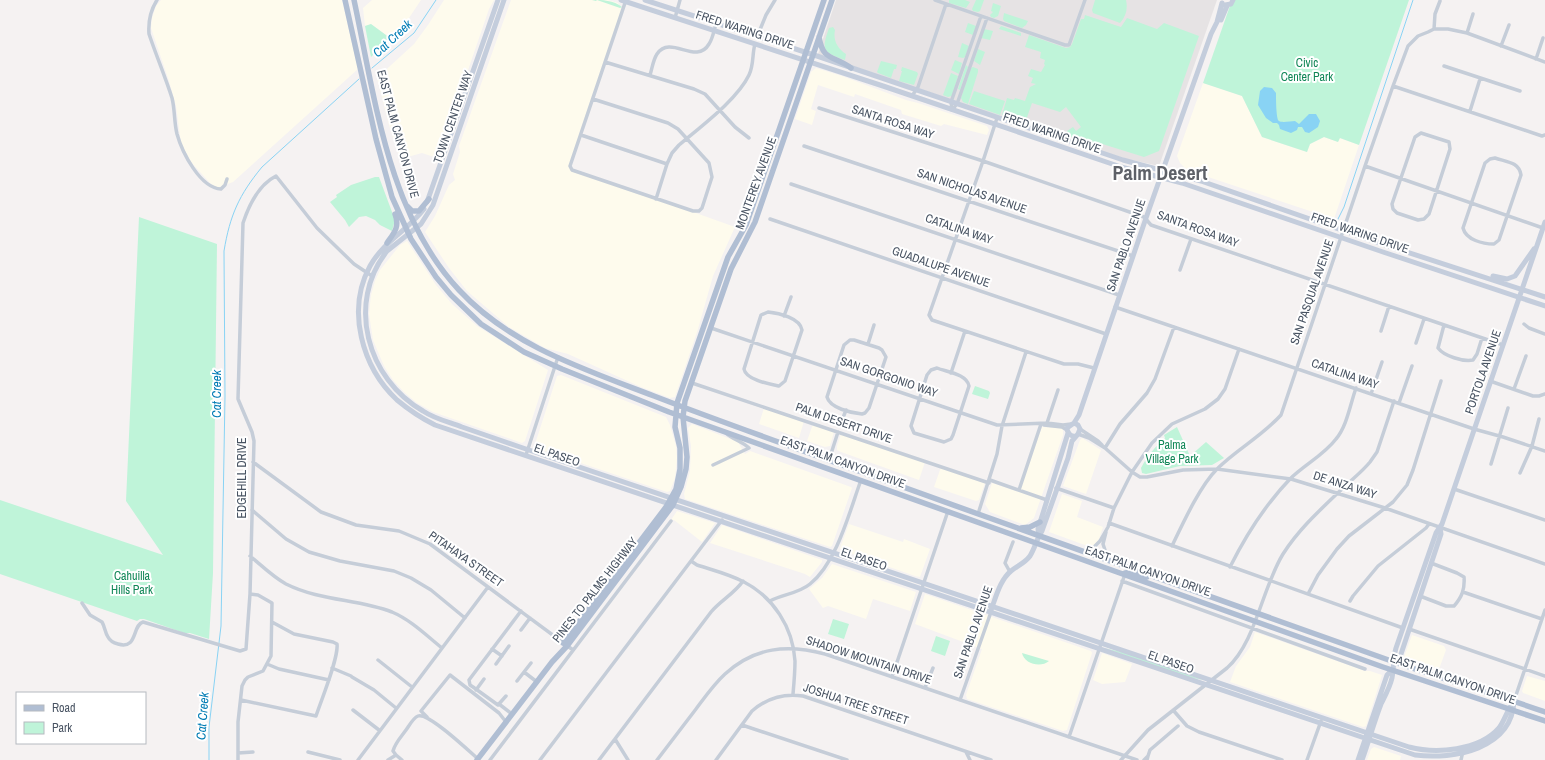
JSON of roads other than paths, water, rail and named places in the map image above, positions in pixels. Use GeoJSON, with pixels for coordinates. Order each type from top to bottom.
{"type":"FeatureCollection","features":[{"type":"Feature","properties":{"kind":"main road","name":"EAST PALM CANYON DRIVE"},"geometry":{"type":"LineString","coordinates":[[345,0],[376,139],[390,191],[408,234],[422,258],[436,277],[466,310],[481,324],[510,344],[556,367],[683,417],[1392,670],[1545,721]]}},
{"type":"Feature","properties":{"kind":"main road","name":"EAST PALM CANYON DRIVE"},"geometry":{"type":"LineString","coordinates":[[354,0],[379,117],[405,204],[413,222],[431,254],[458,289],[487,316],[515,336],[539,349],[684,408],[1395,662],[1545,712]]}},
{"type":"Feature","properties":{"kind":"main road","name":"MONTEREY AVENUE"},"geometry":{"type":"LineString","coordinates":[[676,414],[677,405],[718,284],[728,257],[746,225],[824,0]]}},
{"type":"Feature","properties":{"kind":"main road","name":"MONTEREY AVENUE"},"geometry":{"type":"LineString","coordinates":[[683,417],[684,408],[726,282],[758,212],[832,0]]}},
{"type":"Feature","properties":{"kind":"main road"},"geometry":{"type":"LineString","coordinates":[[819,36],[821,48],[826,55],[844,62],[851,68]]}},
{"type":"Feature","properties":{"kind":"main road"},"geometry":{"type":"LineString","coordinates":[[367,98],[374,113],[379,117]]}},
{"type":"Feature","properties":{"kind":"main road"},"geometry":{"type":"LineString","coordinates":[[387,243],[396,232],[398,223],[392,206],[390,191]]}},
{"type":"Feature","properties":{"kind":"main road"},"geometry":{"type":"LineString","coordinates":[[757,194],[759,196],[756,207],[758,212]]}},
{"type":"Feature","properties":{"kind":"main road"},"geometry":{"type":"LineString","coordinates":[[405,204],[412,211],[419,211],[429,199]]}},
{"type":"Feature","properties":{"kind":"main road"},"geometry":{"type":"LineString","coordinates":[[726,282],[729,266],[739,245],[739,237]]}},
{"type":"Feature","properties":{"kind":"main road","name":"PINES TO PALMS HIGHWAY"},"geometry":{"type":"LineString","coordinates":[[673,501],[680,469],[680,448],[675,426],[676,414]]}},
{"type":"Feature","properties":{"kind":"main road","name":"PINES TO PALMS HIGHWAY"},"geometry":{"type":"LineString","coordinates":[[478,759],[673,501],[684,480],[687,457],[683,417]]}},
{"type":"Feature","properties":{"kind":"main road"},"geometry":{"type":"LineString","coordinates":[[799,458],[824,463],[829,460]]}},
{"type":"Feature","properties":{"kind":"main road"},"geometry":{"type":"LineString","coordinates":[[861,480],[864,476],[887,484],[899,485]]}},
{"type":"Feature","properties":{"kind":"main road"},"geometry":{"type":"LineString","coordinates":[[1020,528],[1030,527],[1040,522]]}},
{"type":"Feature","properties":{"kind":"main road"},"geometry":{"type":"LineString","coordinates":[[1125,574],[1132,572],[1156,580],[1161,578]]}},
{"type":"Feature","properties":{"kind":"street"},"geometry":{"type":"LineString","coordinates":[[157,0],[150,15],[148,24],[149,34],[173,100],[177,135],[187,159],[200,177],[210,187],[214,189],[221,189],[225,185],[227,179]]}},
{"type":"Feature","properties":{"kind":"street","name":"TOWN CENTER WAY"},"geometry":{"type":"LineString","coordinates":[[413,222],[424,209],[429,199],[498,0]]}},
{"type":"Feature","properties":{"kind":"street","name":"TOWN CENTER WAY"},"geometry":{"type":"LineString","coordinates":[[408,234],[425,219],[433,205],[504,0]]}},
{"type":"Feature","properties":{"kind":"street"},"geometry":{"type":"LineString","coordinates":[[593,99],[668,123],[678,129],[709,163],[712,177],[702,208],[699,211],[694,211],[656,199],[572,170],[570,166],[624,0]]}},
{"type":"Feature","properties":{"kind":"street","name":"FRED WARING DRIVE"},"geometry":{"type":"LineString","coordinates":[[624,0],[1121,167],[1182,183],[1545,306]]}},
{"type":"Feature","properties":{"kind":"street","name":"FRED WARING DRIVE"},"geometry":{"type":"LineString","coordinates":[[645,0],[1123,160],[1201,181],[1545,297]]}},
{"type":"Feature","properties":{"kind":"street"},"geometry":{"type":"LineString","coordinates":[[675,18],[680,0]]}},
{"type":"Feature","properties":{"kind":"street"},"geometry":{"type":"LineString","coordinates":[[730,36],[741,36],[752,40],[757,37],[766,15],[775,0]]}},
{"type":"Feature","properties":{"kind":"street"},"geometry":{"type":"LineString","coordinates":[[935,0],[1064,45],[1069,45],[1085,0]]}},
{"type":"Feature","properties":{"kind":"street"},"geometry":{"type":"LineString","coordinates":[[1223,3],[1231,4],[1233,0]]}},
{"type":"Feature","properties":{"kind":"street"},"geometry":{"type":"LineString","coordinates":[[1434,30],[1435,14],[1440,1]]}},
{"type":"Feature","properties":{"kind":"street","name":"SAN PABLO AVENUE"},"geometry":{"type":"LineString","coordinates":[[1038,535],[1042,531],[1057,488],[1094,368],[1160,178],[1211,38],[1219,24],[1223,3]]}},
{"type":"Feature","properties":{"kind":"street"},"geometry":{"type":"LineString","coordinates":[[912,96],[916,90],[946,4]]}},
{"type":"Feature","properties":{"kind":"street"},"geometry":{"type":"LineString","coordinates":[[1467,34],[1473,14]]}},
{"type":"Feature","properties":{"kind":"street"},"geometry":{"type":"LineString","coordinates":[[952,110],[981,16]]}},
{"type":"Feature","properties":{"kind":"street"},"geometry":{"type":"LineString","coordinates":[[954,103],[987,18]]}},
{"type":"Feature","properties":{"kind":"street"},"geometry":{"type":"LineString","coordinates":[[650,75],[656,55],[663,48],[675,47],[694,53],[701,52],[709,45],[716,24]]}},
{"type":"Feature","properties":{"kind":"street"},"geometry":{"type":"LineString","coordinates":[[1501,46],[1509,25]]}},
{"type":"Feature","properties":{"kind":"street","name":"SAN PASQUAL AVENUE"},"geometry":{"type":"LineString","coordinates":[[1172,546],[1191,509],[1217,469],[1256,439],[1272,425],[1280,415],[1326,285],[1365,166],[1408,46],[1418,36],[1434,30],[1448,29],[1467,34],[1545,62]]}},
{"type":"Feature","properties":{"kind":"street"},"geometry":{"type":"LineString","coordinates":[[1536,59],[1543,38]]}},
{"type":"Feature","properties":{"kind":"street"},"geometry":{"type":"LineString","coordinates":[[656,199],[672,153],[678,145],[738,92],[750,74],[755,44],[761,42],[771,45],[780,44]]}},
{"type":"Feature","properties":{"kind":"street"},"geometry":{"type":"LineString","coordinates":[[605,62],[694,88],[705,94],[735,127],[749,138]]}},
{"type":"Feature","properties":{"kind":"street"},"geometry":{"type":"LineString","coordinates":[[1444,66],[1520,92]]}},
{"type":"Feature","properties":{"kind":"street"},"geometry":{"type":"LineString","coordinates":[[1470,110],[1480,79]]}},
{"type":"Feature","properties":{"kind":"street"},"geometry":{"type":"LineString","coordinates":[[1393,86],[1470,110],[1542,136],[1545,135]]}},
{"type":"Feature","properties":{"kind":"street","name":"SANTA ROSA WAY"},"geometry":{"type":"LineString","coordinates":[[819,108],[983,161],[1146,218],[1151,225],[1503,345]]}},
{"type":"Feature","properties":{"kind":"street"},"geometry":{"type":"LineString","coordinates":[[997,118],[929,315],[932,320],[1026,352],[1064,364],[1078,364],[1094,368]]}},
{"type":"Feature","properties":{"kind":"street"},"geometry":{"type":"LineString","coordinates":[[1421,133],[1449,142],[1450,149],[1436,191],[1429,214],[1424,219],[1418,220],[1393,209],[1392,204],[1415,137],[1421,133]]}},
{"type":"Feature","properties":{"kind":"street"},"geometry":{"type":"LineString","coordinates":[[581,135],[668,164]]}},
{"type":"Feature","properties":{"kind":"street","name":"SAN NICHOLAS AVENUE"},"geometry":{"type":"LineString","coordinates":[[804,146],[1133,256]]}},
{"type":"Feature","properties":{"kind":"street"},"geometry":{"type":"LineString","coordinates":[[1495,158],[1516,164],[1520,168],[1521,175],[1507,216],[1499,240],[1494,244],[1488,244],[1469,238],[1465,234],[1463,228],[1485,163],[1490,159],[1495,158]]}},
{"type":"Feature","properties":{"kind":"street"},"geometry":{"type":"LineString","coordinates":[[1365,166],[1507,216],[1544,225]]}},
{"type":"Feature","properties":{"kind":"street","name":"EDGEHILL DRIVE"},"geometry":{"type":"LineString","coordinates":[[82,603],[90,615],[102,622],[106,635],[110,640],[120,645],[126,645],[131,642],[138,625],[143,622],[240,651],[247,647],[254,441],[252,432],[238,399],[244,223],[256,194],[276,176],[317,228],[354,264],[369,275]]}},
{"type":"Feature","properties":{"kind":"street","name":"CATALINA WAY"},"geometry":{"type":"LineString","coordinates":[[791,184],[1119,295]]}},
{"type":"Feature","properties":{"kind":"street","name":"GUADALUPE AVENUE"},"geometry":{"type":"LineString","coordinates":[[770,219],[1106,334]]}},
{"type":"Feature","properties":{"kind":"street","name":"EL PASEO"},"geometry":{"type":"LineString","coordinates":[[369,275],[375,258],[387,243],[413,222]]}},
{"type":"Feature","properties":{"kind":"street","name":"PORTOLA AVENUE"},"geometry":{"type":"LineString","coordinates":[[1361,760],[1375,714],[1392,678],[1392,670],[1395,662],[1394,654],[1436,533],[1440,528],[1454,489],[1544,225]]}},
{"type":"Feature","properties":{"kind":"street","name":"EL PASEO"},"geometry":{"type":"LineString","coordinates":[[408,234],[387,251],[362,286],[359,298],[359,319],[361,335],[370,364],[388,390],[407,408],[424,420],[440,427],[559,460],[618,480],[721,521],[831,558],[992,609],[1039,625],[1070,639],[1099,646],[1212,680],[1321,721],[1360,730],[1378,743],[1421,756],[1438,757],[1463,750]]}},
{"type":"Feature","properties":{"kind":"street"},"geometry":{"type":"LineString","coordinates":[[1180,270],[1191,239]]}},
{"type":"Feature","properties":{"kind":"street"},"geometry":{"type":"LineString","coordinates":[[1476,274],[1506,279],[1511,278],[1518,273],[1538,243]]}},
{"type":"Feature","properties":{"kind":"street"},"geometry":{"type":"LineString","coordinates":[[784,316],[791,297]]}},
{"type":"Feature","properties":{"kind":"street"},"geometry":{"type":"LineString","coordinates":[[1381,331],[1389,306]]}},
{"type":"Feature","properties":{"kind":"street","name":"CATALINA WAY"},"geometry":{"type":"LineString","coordinates":[[1115,307],[1474,429],[1545,451]]}},
{"type":"Feature","properties":{"kind":"street"},"geometry":{"type":"LineString","coordinates":[[768,312],[796,320],[802,326],[802,333],[785,381],[779,386],[750,377],[745,373],[744,366],[752,342],[761,316],[768,312]]}},
{"type":"Feature","properties":{"kind":"street"},"geometry":{"type":"LineString","coordinates":[[1416,343],[1424,319]]}},
{"type":"Feature","properties":{"kind":"street"},"geometry":{"type":"LineString","coordinates":[[1524,324],[1528,328],[1545,334]]}},
{"type":"Feature","properties":{"kind":"street"},"geometry":{"type":"LineString","coordinates":[[868,344],[874,325]]}},
{"type":"Feature","properties":{"kind":"street"},"geometry":{"type":"LineString","coordinates":[[1444,325],[1438,348],[1441,352],[1467,361],[1473,360],[1477,354],[1482,338]]}},
{"type":"Feature","properties":{"kind":"street"},"geometry":{"type":"LineString","coordinates":[[1104,447],[1120,424],[1147,393],[1155,379],[1174,327]]}},
{"type":"Feature","properties":{"kind":"street","name":"SAN GORGONIO WAY"},"geometry":{"type":"LineString","coordinates":[[711,328],[1002,426],[1047,423],[1063,425],[1076,429]]}},
{"type":"Feature","properties":{"kind":"street"},"geometry":{"type":"LineString","coordinates":[[951,373],[964,331]]}},
{"type":"Feature","properties":{"kind":"street"},"geometry":{"type":"LineString","coordinates":[[854,340],[882,350],[886,357],[869,408],[865,413],[859,414],[846,410],[834,406],[828,401],[827,394],[836,370],[846,342],[854,340]]}},
{"type":"Feature","properties":{"kind":"street"},"geometry":{"type":"LineString","coordinates":[[1106,550],[1103,544],[1108,525],[1114,508],[1132,472],[1152,443],[1172,424],[1205,409],[1222,394],[1239,349]]}},
{"type":"Feature","properties":{"kind":"street"},"geometry":{"type":"LineString","coordinates":[[978,514],[997,454],[1002,426],[1026,352]]}},
{"type":"Feature","properties":{"kind":"street"},"geometry":{"type":"LineString","coordinates":[[1514,389],[1526,356]]}},
{"type":"Feature","properties":{"kind":"street"},"geometry":{"type":"LineString","coordinates":[[527,452],[556,367],[558,357]]}},
{"type":"Feature","properties":{"kind":"street"},"geometry":{"type":"LineString","coordinates":[[1371,394],[1382,362]]}},
{"type":"Feature","properties":{"kind":"street"},"geometry":{"type":"LineString","coordinates":[[1399,403],[1412,366]]}},
{"type":"Feature","properties":{"kind":"street"},"geometry":{"type":"LineString","coordinates":[[937,368],[963,377],[968,383],[951,439],[940,442],[914,433],[911,422],[919,398],[926,375],[931,370],[937,368]]}},
{"type":"Feature","properties":{"kind":"street"},"geometry":{"type":"LineString","coordinates":[[1308,594],[1318,575],[1337,549],[1350,536],[1385,508],[1407,485],[1441,381]]}},
{"type":"Feature","properties":{"kind":"street"},"geometry":{"type":"LineString","coordinates":[[1490,381],[1533,396],[1545,394]]}},
{"type":"Feature","properties":{"kind":"street","name":"PALM DESERT DRIVE"},"geometry":{"type":"LineString","coordinates":[[692,383],[1047,500]]}},
{"type":"Feature","properties":{"kind":"street"},"geometry":{"type":"LineString","coordinates":[[1230,567],[1244,539],[1273,498],[1291,478],[1329,447],[1337,438],[1343,427],[1356,388]]}},
{"type":"Feature","properties":{"kind":"street"},"geometry":{"type":"LineString","coordinates":[[1047,423],[1058,390]]}},
{"type":"Feature","properties":{"kind":"street"},"geometry":{"type":"LineString","coordinates":[[1121,760],[1148,730],[1207,685],[1237,657],[1244,646],[1270,581],[1283,554],[1294,538],[1313,516],[1366,467],[1377,452],[1394,401]]}},
{"type":"Feature","properties":{"kind":"street"},"geometry":{"type":"LineString","coordinates":[[1491,464],[1508,408]]}},
{"type":"Feature","properties":{"kind":"street"},"geometry":{"type":"LineString","coordinates":[[841,423],[846,410]]}},
{"type":"Feature","properties":{"kind":"street"},"geometry":{"type":"LineString","coordinates":[[1520,473],[1532,446],[1539,419]]}},
{"type":"Feature","properties":{"kind":"street"},"geometry":{"type":"LineString","coordinates":[[1019,490],[1041,424],[1062,427],[1071,435],[1076,429],[1104,447],[1132,472]]}},
{"type":"Feature","properties":{"kind":"street","name":"SAN PABLO AVENUE"},"geometry":{"type":"LineString","coordinates":[[960,700],[1002,581],[1010,572],[1025,562],[1036,543],[1038,529],[1069,425],[1076,429]]}},
{"type":"Feature","properties":{"kind":"street"},"geometry":{"type":"LineString","coordinates":[[712,465],[749,448],[742,442],[730,437],[726,432]]}},
{"type":"Feature","properties":{"kind":"street"},"geometry":{"type":"LineString","coordinates":[[829,460],[838,432]]}},
{"type":"Feature","properties":{"kind":"street","name":"EL PASEO"},"geometry":{"type":"LineString","coordinates":[[527,452],[543,461],[622,487],[725,516],[834,553],[923,586]]}},
{"type":"Feature","properties":{"kind":"street"},"geometry":{"type":"LineString","coordinates":[[543,461],[549,460],[557,462],[559,460]]}},
{"type":"Feature","properties":{"kind":"street","name":"PITAHAYA STREET"},"geometry":{"type":"LineString","coordinates":[[253,462],[321,512],[356,525],[399,531],[430,544],[573,650]]}},
{"type":"Feature","properties":{"kind":"street","name":"DE ANZA WAY"},"geometry":{"type":"LineString","coordinates":[[1132,472],[1140,477],[1147,478],[1183,470],[1217,469],[1291,478],[1385,508],[1545,564]]}},
{"type":"Feature","properties":{"kind":"street"},"geometry":{"type":"LineString","coordinates":[[595,478],[599,476],[618,480],[622,487]]}},
{"type":"Feature","properties":{"kind":"street"},"geometry":{"type":"LineString","coordinates":[[770,601],[792,594],[809,585],[820,575],[834,553],[861,480]]}},
{"type":"Feature","properties":{"kind":"street"},"geometry":{"type":"LineString","coordinates":[[1051,486],[1114,508]]}},
{"type":"Feature","properties":{"kind":"street"},"geometry":{"type":"LineString","coordinates":[[1454,489],[1545,520]]}},
{"type":"Feature","properties":{"kind":"street"},"geometry":{"type":"LineString","coordinates":[[252,510],[286,539],[310,552],[340,561],[394,571],[431,590],[465,618]]}},
{"type":"Feature","properties":{"kind":"street"},"geometry":{"type":"LineString","coordinates":[[892,677],[948,511]]}},
{"type":"Feature","properties":{"kind":"street"},"geometry":{"type":"LineString","coordinates":[[540,760],[725,516]]}},
{"type":"Feature","properties":{"kind":"street"},"geometry":{"type":"LineString","coordinates":[[490,760],[671,521]]}},
{"type":"Feature","properties":{"kind":"street"},"geometry":{"type":"LineString","coordinates":[[1350,601],[1378,566],[1429,524]]}},
{"type":"Feature","properties":{"kind":"street"},"geometry":{"type":"LineString","coordinates":[[1108,525],[1172,546],[1403,628],[1404,631],[1402,641],[1404,645]]}},
{"type":"Feature","properties":{"kind":"street"},"geometry":{"type":"LineString","coordinates":[[1095,546],[1100,541],[1108,525]]}},
{"type":"Feature","properties":{"kind":"street","name":"PORTOLA AVENUE"},"geometry":{"type":"LineString","coordinates":[[1395,662],[1400,658],[1441,534],[1440,528]]}},
{"type":"Feature","properties":{"kind":"street"},"geometry":{"type":"LineString","coordinates":[[1010,572],[1005,563],[1013,542]]}},
{"type":"Feature","properties":{"kind":"street"},"geometry":{"type":"LineString","coordinates":[[250,556],[285,583],[310,594],[371,606],[394,613],[420,629],[442,648]]}},
{"type":"Feature","properties":{"kind":"street"},"geometry":{"type":"LineString","coordinates":[[691,561],[697,565],[743,581],[752,586],[770,601],[779,612],[787,627],[793,648],[795,661],[793,694]]}},
{"type":"Feature","properties":{"kind":"street"},"geometry":{"type":"LineString","coordinates":[[1420,596],[1446,606],[1454,606],[1459,600],[1465,586],[1464,577],[1431,563]]}},
{"type":"Feature","properties":{"kind":"street"},"geometry":{"type":"LineString","coordinates":[[1069,737],[1125,574]]}},
{"type":"Feature","properties":{"kind":"street"},"geometry":{"type":"LineString","coordinates":[[599,760],[711,612],[720,602],[740,586],[743,581]]}},
{"type":"Feature","properties":{"kind":"street"},"geometry":{"type":"LineString","coordinates":[[1122,581],[1365,669]]}},
{"type":"Feature","properties":{"kind":"street"},"geometry":{"type":"LineString","coordinates":[[358,760],[379,730],[488,587]]}},
{"type":"Feature","properties":{"kind":"street"},"geometry":{"type":"LineString","coordinates":[[1463,592],[1542,619]]}},
{"type":"Feature","properties":{"kind":"street"},"geometry":{"type":"LineString","coordinates":[[238,760],[238,722],[242,686],[248,677],[263,671],[271,656],[272,603],[258,595],[250,594]]}},
{"type":"Feature","properties":{"kind":"street"},"geometry":{"type":"LineString","coordinates":[[1411,605],[1411,613],[1407,625],[1411,630],[1545,676]]}},
{"type":"Feature","properties":{"kind":"street"},"geometry":{"type":"LineString","coordinates":[[1511,710],[1545,610]]}},
{"type":"Feature","properties":{"kind":"street"},"geometry":{"type":"LineString","coordinates":[[512,714],[476,690],[470,685],[469,680],[521,611]]}},
{"type":"Feature","properties":{"kind":"street"},"geometry":{"type":"LineString","coordinates":[[521,630],[530,618]]}},
{"type":"Feature","properties":{"kind":"street"},"geometry":{"type":"LineString","coordinates":[[241,700],[316,716],[336,660],[338,648],[337,644],[294,634],[272,622]]}},
{"type":"Feature","properties":{"kind":"street","name":"EL PASEO"},"geometry":{"type":"LineString","coordinates":[[1046,628],[1207,685],[1368,736],[1422,750],[1442,751],[1478,748],[1499,737],[1508,726],[1511,710]]}},
{"type":"Feature","properties":{"kind":"street"},"geometry":{"type":"LineString","coordinates":[[496,664],[509,646]]}},
{"type":"Feature","properties":{"kind":"street","name":"SHADOW MOUNTAIN DRIVE"},"geometry":{"type":"LineString","coordinates":[[657,760],[710,690],[724,674],[751,656],[765,651],[793,648],[806,649],[824,654],[1137,760]]}},
{"type":"Feature","properties":{"kind":"street"},"geometry":{"type":"LineString","coordinates":[[492,649],[502,656]]}},
{"type":"Feature","properties":{"kind":"street"},"geometry":{"type":"LineString","coordinates":[[378,660],[412,687]]}},
{"type":"Feature","properties":{"kind":"street"},"geometry":{"type":"LineString","coordinates":[[518,681],[531,663]]}},
{"type":"Feature","properties":{"kind":"street"},"geometry":{"type":"LineString","coordinates":[[267,664],[279,669],[329,680]]}},
{"type":"Feature","properties":{"kind":"street"},"geometry":{"type":"LineString","coordinates":[[332,668],[352,676],[374,690],[396,708]]}},
{"type":"Feature","properties":{"kind":"street"},"geometry":{"type":"LineString","coordinates":[[926,688],[933,668]]}},
{"type":"Feature","properties":{"kind":"street"},"geometry":{"type":"LineString","coordinates":[[524,672],[537,682]]}},
{"type":"Feature","properties":{"kind":"street"},"geometry":{"type":"LineString","coordinates":[[478,759],[421,711],[450,675],[500,713],[506,722]]}},
{"type":"Feature","properties":{"kind":"street"},"geometry":{"type":"LineString","coordinates":[[476,690],[484,679]]}},
{"type":"Feature","properties":{"kind":"street","name":"JOSHUA TREE STREET"},"geometry":{"type":"LineString","coordinates":[[716,760],[752,711],[769,699],[793,694],[803,696],[991,760]]}},
{"type":"Feature","properties":{"kind":"street"},"geometry":{"type":"LineString","coordinates":[[499,704],[506,696]]}},
{"type":"Feature","properties":{"kind":"street"},"geometry":{"type":"LineString","coordinates":[[353,710],[379,730]]}},
{"type":"Feature","properties":{"kind":"street"},"geometry":{"type":"LineString","coordinates":[[1173,710],[1187,726],[1199,732],[1282,760]]}},
{"type":"Feature","properties":{"kind":"street"},"geometry":{"type":"LineString","coordinates":[[402,760],[393,751],[394,747],[416,717],[421,716],[428,718]]}},
{"type":"Feature","properties":{"kind":"street"},"geometry":{"type":"LineString","coordinates":[[1146,759],[1150,750],[1183,721]]}},
{"type":"Feature","properties":{"kind":"street"},"geometry":{"type":"LineString","coordinates":[[1307,760],[1321,721]]}},
{"type":"Feature","properties":{"kind":"street"},"geometry":{"type":"LineString","coordinates":[[742,725],[847,760]]}},
{"type":"Feature","properties":{"kind":"street"},"geometry":{"type":"LineString","coordinates":[[615,739],[628,760]]}},
{"type":"Feature","properties":{"kind":"street"},"geometry":{"type":"LineString","coordinates":[[1407,752],[1411,750],[1422,750]]}},
{"type":"Feature","properties":{"kind":"street"},"geometry":{"type":"LineString","coordinates":[[1461,760],[1463,750]]}},
{"type":"Feature","properties":{"kind":"street"},"geometry":{"type":"LineString","coordinates":[[238,753],[253,752]]}},
{"type":"Feature","properties":{"kind":"street"},"geometry":{"type":"LineString","coordinates":[[308,752],[340,760]]}},
{"type":"Feature","properties":{"kind":"street"},"geometry":{"type":"LineString","coordinates":[[966,752],[970,760]]}},
{"type":"Feature","properties":{"kind":"street"},"geometry":{"type":"LineString","coordinates":[[388,760],[396,755]]}},
{"type":"Feature","properties":{"kind":"water"},"geometry":{"type":"Polygon","coordinates":[[[1264,87],[1272,88],[1276,93],[1278,120],[1280,122],[1295,121],[1299,124],[1309,114],[1316,114],[1320,121],[1318,127],[1309,133],[1305,132],[1302,127],[1298,127],[1297,130],[1291,133],[1280,129],[1277,123],[1273,123],[1266,118],[1258,105],[1260,91],[1264,87]]]}},
{"type":"Feature","properties":{"kind":"waterway","name":"Cat Creek"},"geometry":{"type":"LineString","coordinates":[[372,68],[414,33],[436,0]]}},
{"type":"Feature","properties":{"kind":"waterway"},"geometry":{"type":"LineString","coordinates":[[1336,223],[1344,207],[1413,0]]}},
{"type":"Feature","properties":{"kind":"waterway","name":"Cat Creek"},"geometry":{"type":"LineString","coordinates":[[209,760],[209,727],[221,626],[225,396],[224,251],[226,238],[241,196],[262,167],[359,79]]}},
{"type":"Feature","properties":{"kind":"district","name":"Palm Desert"},"geometry":{"type":"Point","coordinates":[1160,173]}},
{"type":"Feature","properties":{"kind":"park label","name":"Civic Center Park"},"geometry":{"type":"Point","coordinates":[1307,70]}},
{"type":"Feature","properties":{"kind":"park label","name":"Palma Village Park"},"geometry":{"type":"Point","coordinates":[1172,452]}},
{"type":"Feature","properties":{"kind":"park label","name":"Cahuilla Hills Park"},"geometry":{"type":"Point","coordinates":[132,583]}}]}
